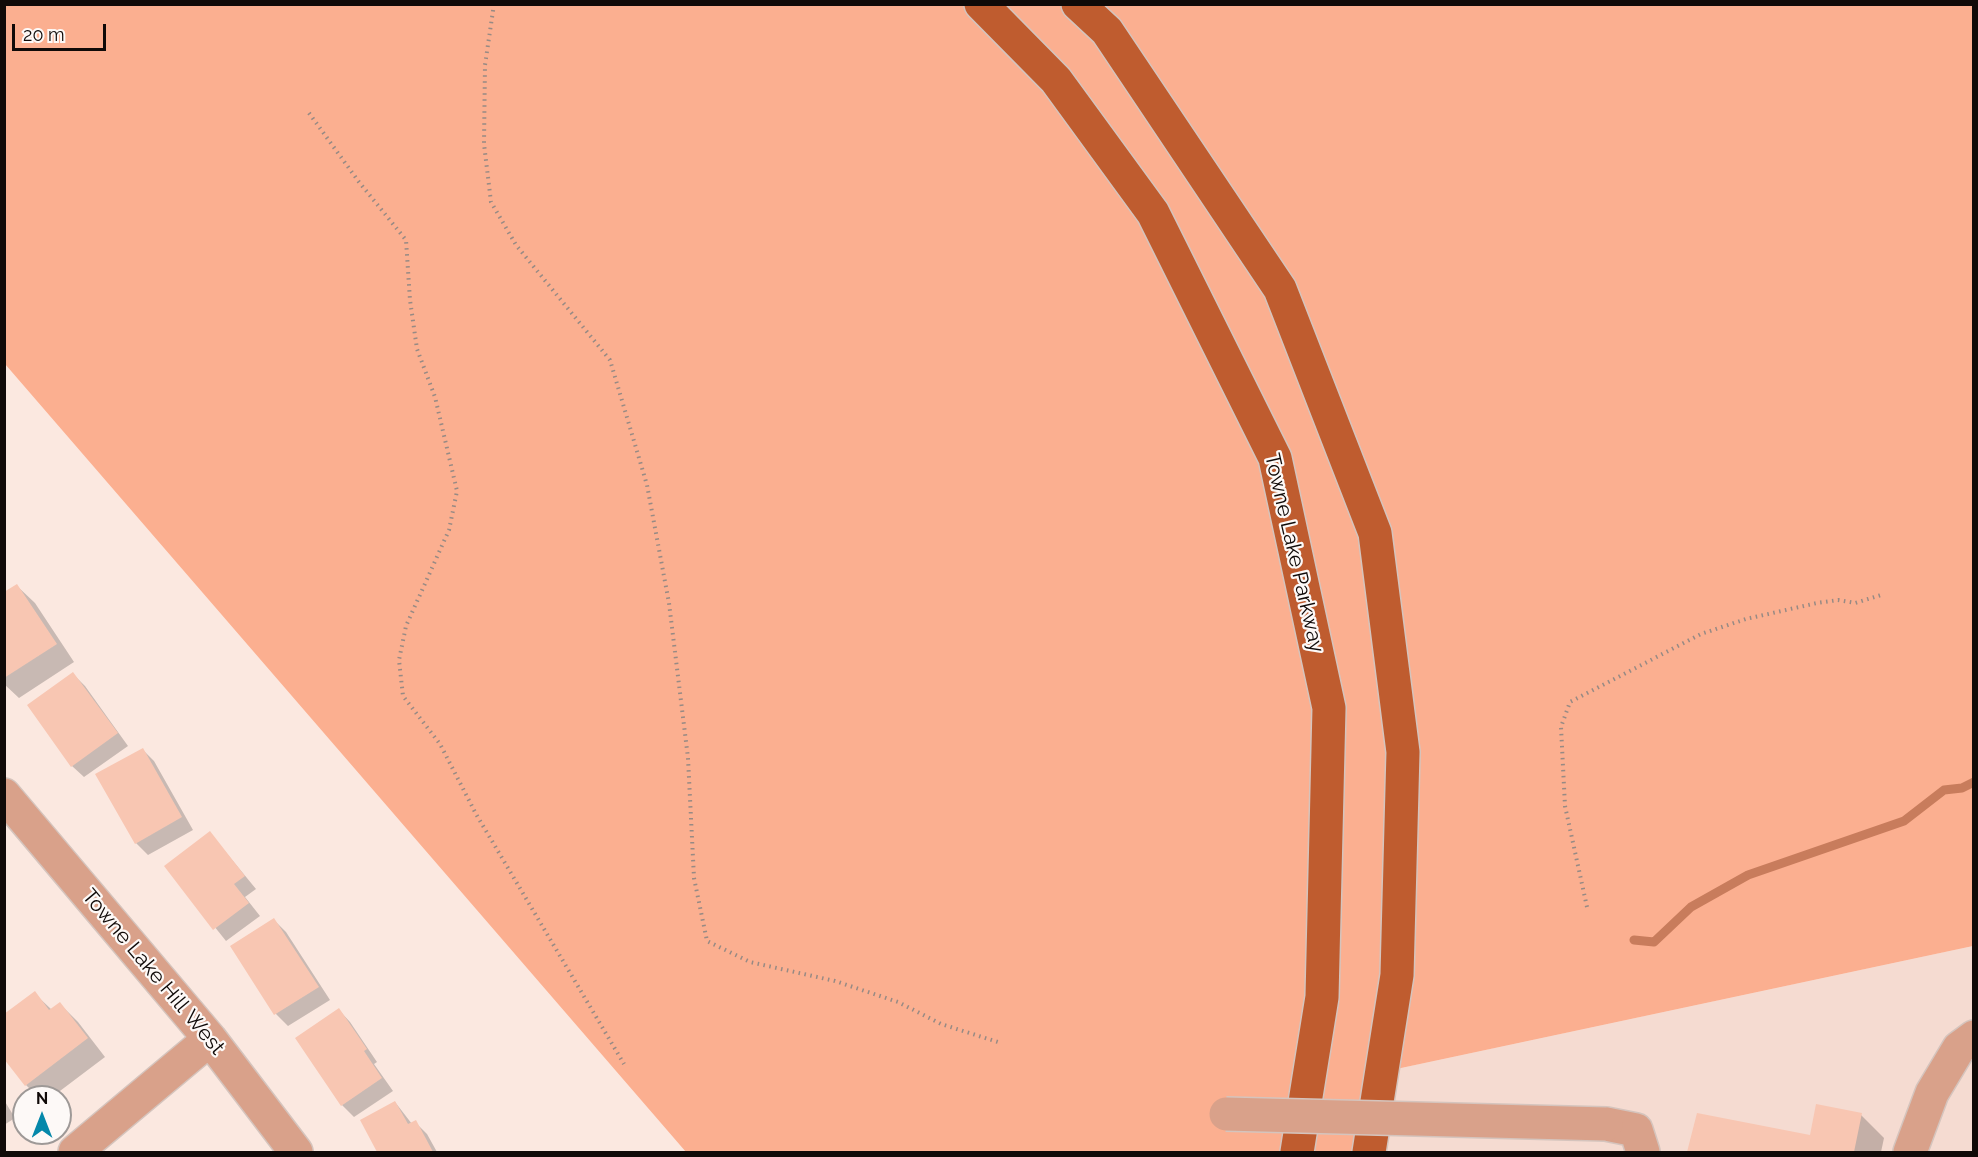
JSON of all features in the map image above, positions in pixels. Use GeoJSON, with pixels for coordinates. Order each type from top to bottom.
{"type":"FeatureCollection","features":[{"type":"Feature","properties":{"kind":"main road","name":"Towne Lake Parkway"},"geometry":{"type":"LineString","coordinates":[[981,4],[1056,80],[1154,213],[1275,458],[1329,708],[1322,997],[1297,1152]]}},
{"type":"Feature","properties":{"kind":"main road"},"geometry":{"type":"LineString","coordinates":[[1078,4],[1107,31],[1280,288],[1375,533],[1403,752],[1397,975],[1369,1152]]}},
{"type":"Feature","properties":{"kind":"street","name":"Towne Lake Hill West"},"geometry":{"type":"LineString","coordinates":[[4,795],[210,1039],[296,1152]]}},
{"type":"Feature","properties":{"kind":"street"},"geometry":{"type":"LineString","coordinates":[[1910,1152],[1932,1093],[1959,1048],[1974,1037]]}},
{"type":"Feature","properties":{"kind":"street"},"geometry":{"type":"LineString","coordinates":[[75,1152],[210,1039]]}},
{"type":"Feature","properties":{"kind":"street"},"geometry":{"type":"LineString","coordinates":[[1226,1114],[1606,1124],[1636,1130],[1643,1152]]}},
{"type":"Feature","properties":{"kind":"path"},"geometry":{"type":"LineString","coordinates":[[494,4],[485,65],[484,133],[491,202],[516,245],[610,360],[644,474],[669,603],[688,758],[694,878],[706,941],[750,962],[835,981],[898,1002],[941,1024],[1000,1043]]}},
{"type":"Feature","properties":{"kind":"path"},"geometry":{"type":"LineString","coordinates":[[309,112],[406,240],[410,300],[417,349],[435,397],[457,491],[449,530],[405,626],[399,660],[403,696],[440,744],[476,814],[624,1064]]}},
{"type":"Feature","properties":{"kind":"path"},"geometry":{"type":"LineString","coordinates":[[1587,907],[1565,806],[1561,727],[1570,702],[1701,634],[1746,620],[1817,603],[1839,600],[1855,603],[1881,595]]}},
{"type":"Feature","properties":{"kind":"shaded area"},"geometry":{"type":"Polygon","coordinates":[[[4,5],[1973,5],[1973,946],[1373,1074],[1353,1152],[686,1152],[5,364],[4,5]]]}},
{"type":"Feature","properties":{"kind":"shaded area"},"geometry":{"type":"Polygon","coordinates":[[[1973,946],[1973,1152],[1353,1152],[1373,1074],[1973,946]]]}},
{"type":"Feature","properties":{"kind":"building"},"geometry":{"type":"Polygon","coordinates":[[[17,584],[57,644],[4,678],[4,592],[17,584]]]}},
{"type":"Feature","properties":{"kind":"building"},"geometry":{"type":"Polygon","coordinates":[[[73,672],[118,733],[71,767],[27,705],[73,672]]]}},
{"type":"Feature","properties":{"kind":"building"},"geometry":{"type":"Polygon","coordinates":[[[143,748],[182,817],[135,844],[95,774],[143,748]]]}},
{"type":"Feature","properties":{"kind":"building"},"geometry":{"type":"Polygon","coordinates":[[[210,831],[245,876],[234,884],[249,903],[213,930],[164,866],[210,831]]]}},
{"type":"Feature","properties":{"kind":"building"},"geometry":{"type":"Polygon","coordinates":[[[274,918],[319,987],[274,1015],[230,946],[274,918]]]}},
{"type":"Feature","properties":{"kind":"building"},"geometry":{"type":"Polygon","coordinates":[[[35,991],[49,1010],[60,1002],[88,1038],[24,1085],[4,1059],[4,1014],[35,991]]]}},
{"type":"Feature","properties":{"kind":"building"},"geometry":{"type":"Polygon","coordinates":[[[339,1008],[367,1049],[364,1051],[382,1078],[341,1106],[295,1038],[339,1008]]]}},
{"type":"Feature","properties":{"kind":"building"},"geometry":{"type":"Polygon","coordinates":[[[395,1101],[408,1124],[416,1120],[433,1152],[377,1152],[360,1120],[395,1101]]]}},
{"type":"Feature","properties":{"kind":"building"},"geometry":{"type":"Polygon","coordinates":[[[1816,1104],[1862,1113],[1854,1152],[1687,1152],[1697,1113],[1810,1135],[1816,1104]]]}},
{"type":"Feature","properties":{"kind":"waterway"},"geometry":{"type":"LineString","coordinates":[[1634,940],[1654,942],[1691,907],[1748,875],[1904,821],[1944,790],[1962,788],[1974,782]]}}]}
